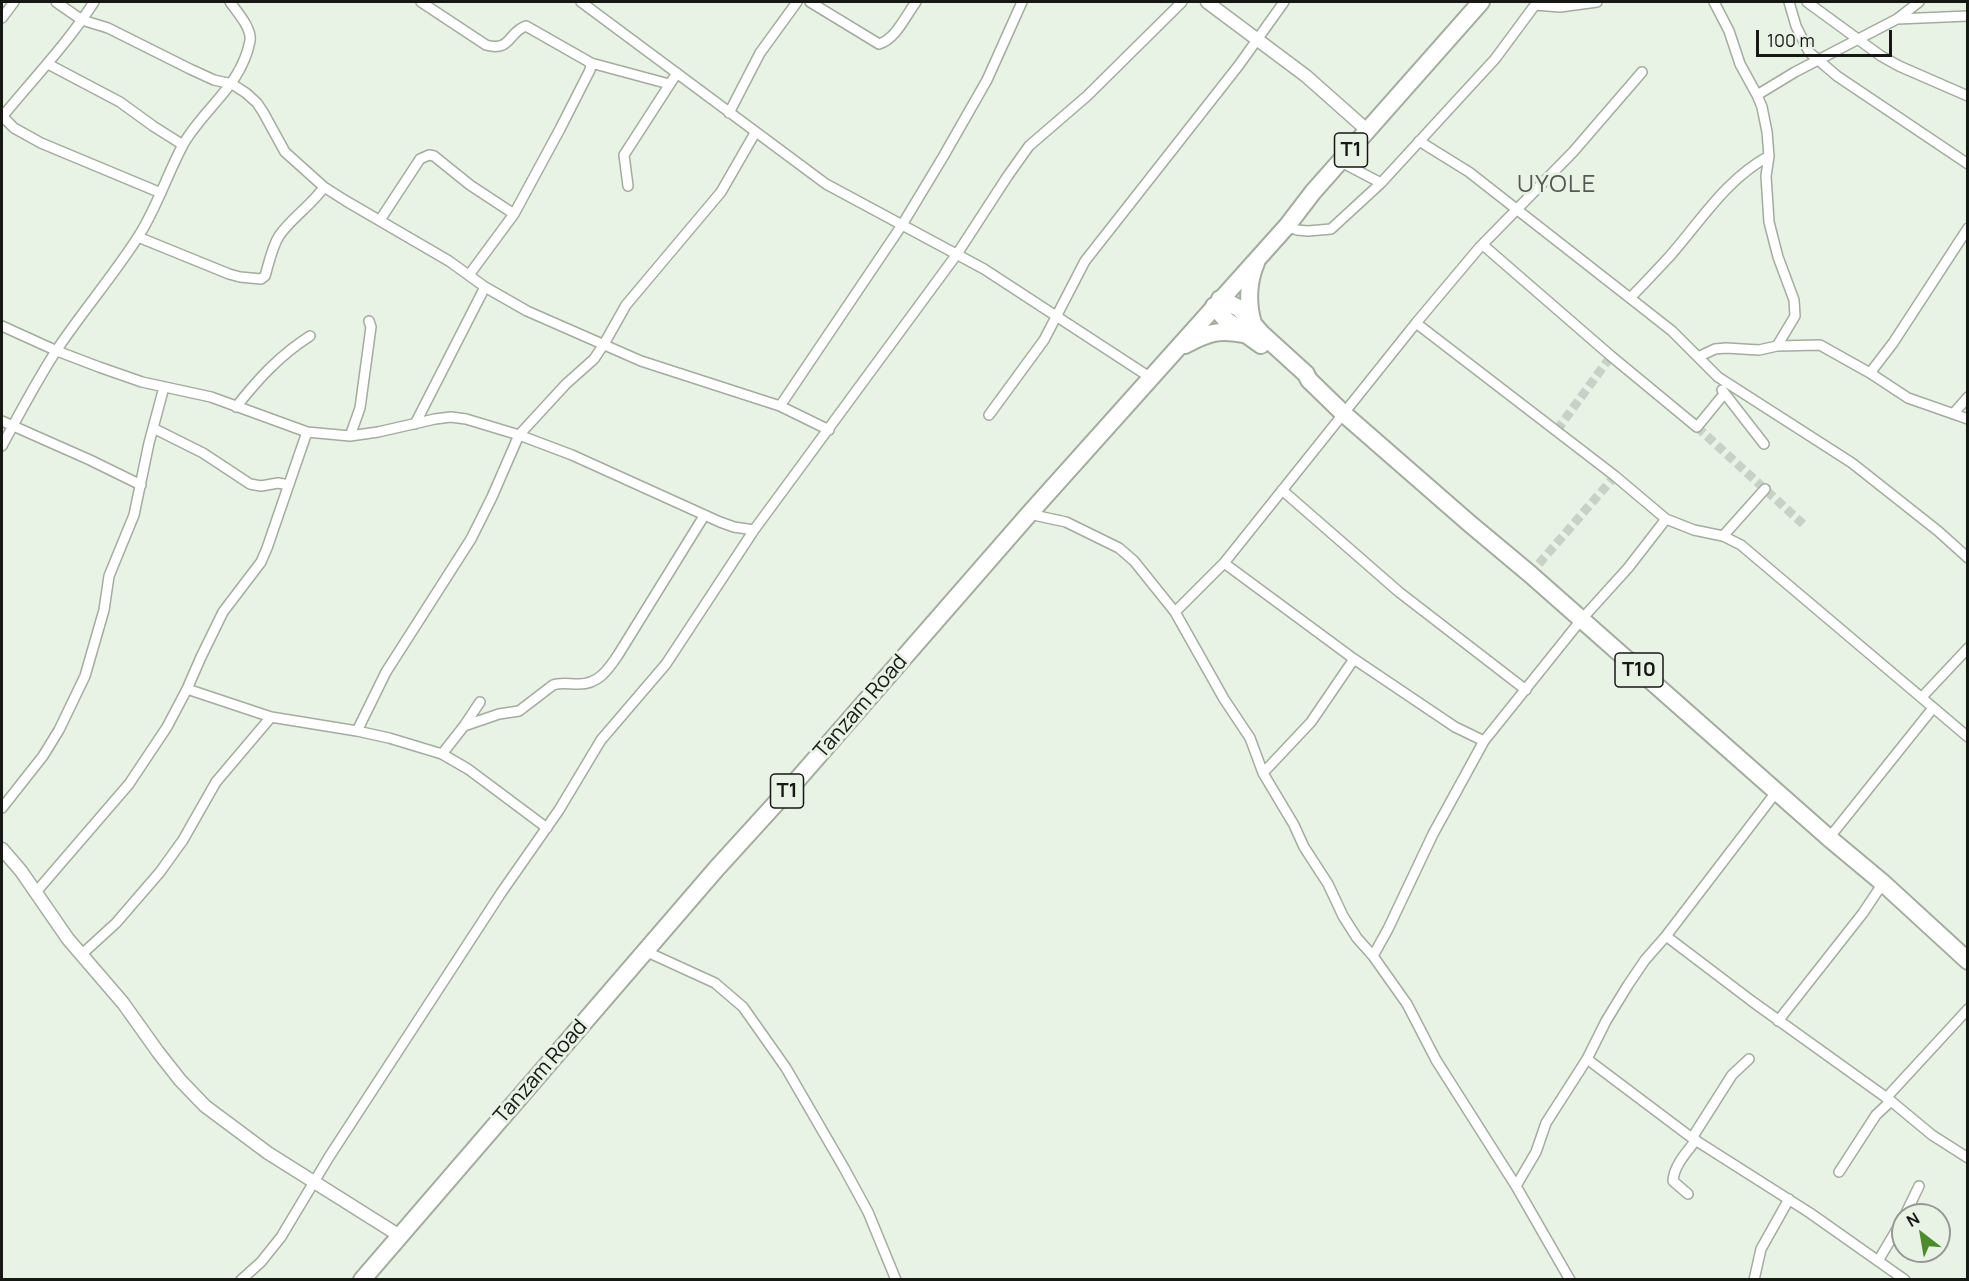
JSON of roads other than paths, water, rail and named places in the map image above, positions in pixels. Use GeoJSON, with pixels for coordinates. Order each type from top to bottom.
{"type":"FeatureCollection","features":[{"type":"Feature","properties":{"kind":"highway","name":"T1"},"geometry":{"type":"LineString","coordinates":[[1217,302],[1287,226],[1481,2]]}},
{"type":"Feature","properties":{"kind":"highway"},"geometry":{"type":"LineString","coordinates":[[1176,350],[1197,338],[1214,332],[1251,331],[1250,283],[1259,257]]}},
{"type":"Feature","properties":{"kind":"highway","name":"T10"},"geometry":{"type":"LineString","coordinates":[[1217,302],[1226,321],[1251,331],[1306,374],[1309,380],[1344,414],[1828,838],[1883,883],[1968,961]]}},
{"type":"Feature","properties":{"kind":"highway","name":"Tanzam Road"},"geometry":{"type":"LineString","coordinates":[[362,1280],[645,951],[1217,302]]}},
{"type":"Feature","properties":{"kind":"street"},"geometry":{"type":"LineString","coordinates":[[2,18],[14,2]]}},
{"type":"Feature","properties":{"kind":"street"},"geometry":{"type":"LineString","coordinates":[[56,2],[82,20],[108,28],[214,80],[232,84],[246,93],[257,103],[285,152],[324,187],[527,311],[641,361],[780,405],[829,430]]}},
{"type":"Feature","properties":{"kind":"street"},"geometry":{"type":"LineString","coordinates":[[94,2],[48,64],[2,117],[14,128],[41,143],[161,193]]}},
{"type":"Feature","properties":{"kind":"street"},"geometry":{"type":"LineString","coordinates":[[2,446],[57,351],[138,237],[183,145],[203,116],[232,84],[244,60],[250,39],[246,26],[230,2]]}},
{"type":"Feature","properties":{"kind":"street"},"geometry":{"type":"LineString","coordinates":[[421,2],[486,45],[495,48],[502,46],[521,27],[526,26],[591,63],[669,84]]}},
{"type":"Feature","properties":{"kind":"street"},"geometry":{"type":"LineString","coordinates":[[581,2],[826,184],[1000,279],[1152,378]]}},
{"type":"Feature","properties":{"kind":"street"},"geometry":{"type":"LineString","coordinates":[[729,113],[760,53],[796,2]]}},
{"type":"Feature","properties":{"kind":"street"},"geometry":{"type":"LineString","coordinates":[[810,2],[879,44],[891,36],[916,2]]}},
{"type":"Feature","properties":{"kind":"street"},"geometry":{"type":"LineString","coordinates":[[780,405],[902,225],[972,107],[1022,2]]}},
{"type":"Feature","properties":{"kind":"street"},"geometry":{"type":"LineString","coordinates":[[241,1280],[271,1251],[501,893],[547,828],[601,740],[666,664],[754,530],[957,254],[1029,146],[1087,96],[1182,2]]}},
{"type":"Feature","properties":{"kind":"street"},"geometry":{"type":"LineString","coordinates":[[1207,2],[1306,76],[1368,130]]}},
{"type":"Feature","properties":{"kind":"street"},"geometry":{"type":"LineString","coordinates":[[989,414],[1032,358],[1057,317],[1085,261],[1239,65],[1284,2]]}},
{"type":"Feature","properties":{"kind":"street"},"geometry":{"type":"LineString","coordinates":[[1287,226],[1308,231],[1330,228],[1381,183],[1495,59],[1536,4],[1560,8],[1597,2]]}},
{"type":"Feature","properties":{"kind":"street"},"geometry":{"type":"LineString","coordinates":[[1714,2],[1729,31],[1740,64],[1757,95],[1767,132],[1769,222],[1796,311],[1777,346]]}},
{"type":"Feature","properties":{"kind":"street"},"geometry":{"type":"LineString","coordinates":[[1789,2],[1803,42],[1809,52],[1837,76],[1968,164]]}},
{"type":"Feature","properties":{"kind":"street"},"geometry":{"type":"LineString","coordinates":[[1807,2],[1856,39],[1899,66],[1968,96]]}},
{"type":"Feature","properties":{"kind":"street"},"geometry":{"type":"LineString","coordinates":[[1757,95],[1795,72],[1897,19],[1919,2]]}},
{"type":"Feature","properties":{"kind":"street"},"geometry":{"type":"LineString","coordinates":[[1897,19],[1968,16]]}},
{"type":"Feature","properties":{"kind":"street"},"geometry":{"type":"LineString","coordinates":[[469,275],[514,214],[560,129],[590,70],[591,63]]}},
{"type":"Feature","properties":{"kind":"street"},"geometry":{"type":"LineString","coordinates":[[48,64],[120,102],[183,145]]}},
{"type":"Feature","properties":{"kind":"street"},"geometry":{"type":"LineString","coordinates":[[1175,612],[1224,563],[1416,323],[1483,244],[1573,152],[1642,72]]}},
{"type":"Feature","properties":{"kind":"street"},"geometry":{"type":"LineString","coordinates":[[628,186],[624,155],[677,73]]}},
{"type":"Feature","properties":{"kind":"street"},"geometry":{"type":"LineString","coordinates":[[357,731],[386,672],[475,531],[519,435],[566,384],[594,359],[626,305],[721,192],[755,133]]}},
{"type":"Feature","properties":{"kind":"street"},"geometry":{"type":"LineString","coordinates":[[1419,141],[1469,172],[1672,330],[1718,377],[1852,464],[1938,531],[1968,558]]}},
{"type":"Feature","properties":{"kind":"street"},"geometry":{"type":"LineString","coordinates":[[380,220],[420,159],[429,155],[434,156],[470,185],[514,214]]}},
{"type":"Feature","properties":{"kind":"street"},"geometry":{"type":"LineString","coordinates":[[1630,298],[1668,258],[1716,199],[1750,166],[1769,156]]}},
{"type":"Feature","properties":{"kind":"street"},"geometry":{"type":"LineString","coordinates":[[1341,162],[1381,183]]}},
{"type":"Feature","properties":{"kind":"street"},"geometry":{"type":"LineString","coordinates":[[138,237],[229,274],[261,279],[265,276],[276,241],[281,233],[324,187]]}},
{"type":"Feature","properties":{"kind":"street"},"geometry":{"type":"LineString","coordinates":[[1870,373],[1893,343],[1968,228]]}},
{"type":"Feature","properties":{"kind":"street"},"geometry":{"type":"LineString","coordinates":[[1483,244],[1611,356],[1697,427],[1724,394]]}},
{"type":"Feature","properties":{"kind":"street"},"geometry":{"type":"LineString","coordinates":[[415,424],[485,287]]}},
{"type":"Feature","properties":{"kind":"street"},"geometry":{"type":"LineString","coordinates":[[350,436],[360,408],[371,327],[369,321]]}},
{"type":"Feature","properties":{"kind":"street"},"geometry":{"type":"LineString","coordinates":[[1416,323],[1598,463],[1666,519],[1694,530],[1723,536],[1741,545],[1764,562],[1837,627],[1968,737]]}},
{"type":"Feature","properties":{"kind":"street"},"geometry":{"type":"LineString","coordinates":[[2,327],[57,351],[142,382],[193,392],[307,432],[350,436],[451,417],[466,419],[573,455],[734,528],[754,530]]}},
{"type":"Feature","properties":{"kind":"street"},"geometry":{"type":"LineString","coordinates":[[236,406],[262,374],[310,336]]}},
{"type":"Feature","properties":{"kind":"street"},"geometry":{"type":"LineString","coordinates":[[1698,357],[1715,349],[1759,350],[1777,346],[1820,345],[1870,373],[1908,399],[1968,419]]}},
{"type":"Feature","properties":{"kind":"street"},"geometry":{"type":"LineString","coordinates":[[1718,377],[1724,394],[1764,444]]}},
{"type":"Feature","properties":{"kind":"street"},"geometry":{"type":"LineString","coordinates":[[2,808],[43,756],[78,693],[95,643],[110,576],[134,514],[164,387]]}},
{"type":"Feature","properties":{"kind":"street"},"geometry":{"type":"LineString","coordinates":[[1953,414],[1968,397]]}},
{"type":"Feature","properties":{"kind":"street"},"geometry":{"type":"LineString","coordinates":[[2,421],[90,459],[141,485]]}},
{"type":"Feature","properties":{"kind":"street"},"geometry":{"type":"LineString","coordinates":[[153,428],[203,453],[250,484],[289,485]]}},
{"type":"Feature","properties":{"kind":"street"},"geometry":{"type":"LineString","coordinates":[[36,892],[129,784],[167,727],[223,612],[261,562],[307,432]]}},
{"type":"Feature","properties":{"kind":"street"},"geometry":{"type":"LineString","coordinates":[[1723,536],[1766,489]]}},
{"type":"Feature","properties":{"kind":"street"},"geometry":{"type":"LineString","coordinates":[[1282,490],[1400,592],[1526,690]]}},
{"type":"Feature","properties":{"kind":"street"},"geometry":{"type":"LineString","coordinates":[[1029,514],[1066,522],[1119,548],[1134,561],[1175,612],[1224,699],[1250,738],[1263,773],[1328,885],[1343,916],[1407,1004],[1436,1060],[1516,1186],[1570,1280]]}},
{"type":"Feature","properties":{"kind":"street"},"geometry":{"type":"LineString","coordinates":[[464,726],[499,714],[519,711],[558,683],[585,684],[603,676],[704,516]]}},
{"type":"Feature","properties":{"kind":"street"},"geometry":{"type":"LineString","coordinates":[[1373,956],[1432,834],[1484,741],[1666,519]]}},
{"type":"Feature","properties":{"kind":"street"},"geometry":{"type":"LineString","coordinates":[[1224,563],[1354,659],[1455,727],[1484,741]]}},
{"type":"Feature","properties":{"kind":"street"},"geometry":{"type":"LineString","coordinates":[[1922,697],[1968,648]]}},
{"type":"Feature","properties":{"kind":"street"},"geometry":{"type":"LineString","coordinates":[[1263,773],[1311,722],[1354,659]]}},
{"type":"Feature","properties":{"kind":"street"},"geometry":{"type":"LineString","coordinates":[[187,689],[271,717],[357,731],[442,754],[468,769],[547,828]]}},
{"type":"Feature","properties":{"kind":"street"},"geometry":{"type":"LineString","coordinates":[[442,754],[480,702]]}},
{"type":"Feature","properties":{"kind":"street"},"geometry":{"type":"LineString","coordinates":[[1828,838],[1933,708]]}},
{"type":"Feature","properties":{"kind":"street"},"geometry":{"type":"LineString","coordinates":[[81,955],[116,923],[160,872],[183,840],[216,782],[271,717]]}},
{"type":"Feature","properties":{"kind":"street"},"geometry":{"type":"LineString","coordinates":[[1516,1186],[1536,1152],[1546,1123],[1587,1059],[1605,1021],[1628,985],[1777,791]]}},
{"type":"Feature","properties":{"kind":"street"},"geometry":{"type":"LineString","coordinates":[[2,849],[81,955],[110,986],[180,1080],[205,1106],[268,1153],[315,1180],[400,1236]]}},
{"type":"Feature","properties":{"kind":"street"},"geometry":{"type":"LineString","coordinates":[[1778,1021],[1863,913],[1883,883]]}},
{"type":"Feature","properties":{"kind":"street"},"geometry":{"type":"LineString","coordinates":[[1666,936],[1778,1021],[1889,1100],[1932,1135],[1968,1158]]}},
{"type":"Feature","properties":{"kind":"street"},"geometry":{"type":"LineString","coordinates":[[645,951],[715,982],[743,1007],[786,1068],[844,1168],[868,1212],[896,1280]]}},
{"type":"Feature","properties":{"kind":"street"},"geometry":{"type":"LineString","coordinates":[[1839,1172],[1876,1115],[1968,1009]]}},
{"type":"Feature","properties":{"kind":"street"},"geometry":{"type":"LineString","coordinates":[[1587,1059],[1694,1139],[1789,1200],[1905,1280]]}},
{"type":"Feature","properties":{"kind":"street"},"geometry":{"type":"LineString","coordinates":[[1688,1194],[1677,1186],[1673,1181],[1673,1176],[1732,1075],[1749,1059]]}},
{"type":"Feature","properties":{"kind":"street"},"geometry":{"type":"LineString","coordinates":[[1911,1203],[1919,1186]]}},
{"type":"Feature","properties":{"kind":"street"},"geometry":{"type":"LineString","coordinates":[[1754,1280],[1761,1249],[1767,1235],[1789,1200]]}},
{"type":"Feature","properties":{"kind":"street"},"geometry":{"type":"LineString","coordinates":[[1878,1261],[1891,1239]]}},
{"type":"Feature","properties":{"kind":"tunnel"},"geometry":{"type":"LineString","coordinates":[[1557,430],[1611,356]]}},
{"type":"Feature","properties":{"kind":"tunnel"},"geometry":{"type":"LineString","coordinates":[[1697,427],[1803,524]]}},
{"type":"Feature","properties":{"kind":"tunnel"},"geometry":{"type":"LineString","coordinates":[[1530,574],[1615,476]]}},
{"type":"Feature","properties":{"kind":"district","name":"UYOLE"},"geometry":{"type":"Point","coordinates":[1557,185]}}]}
